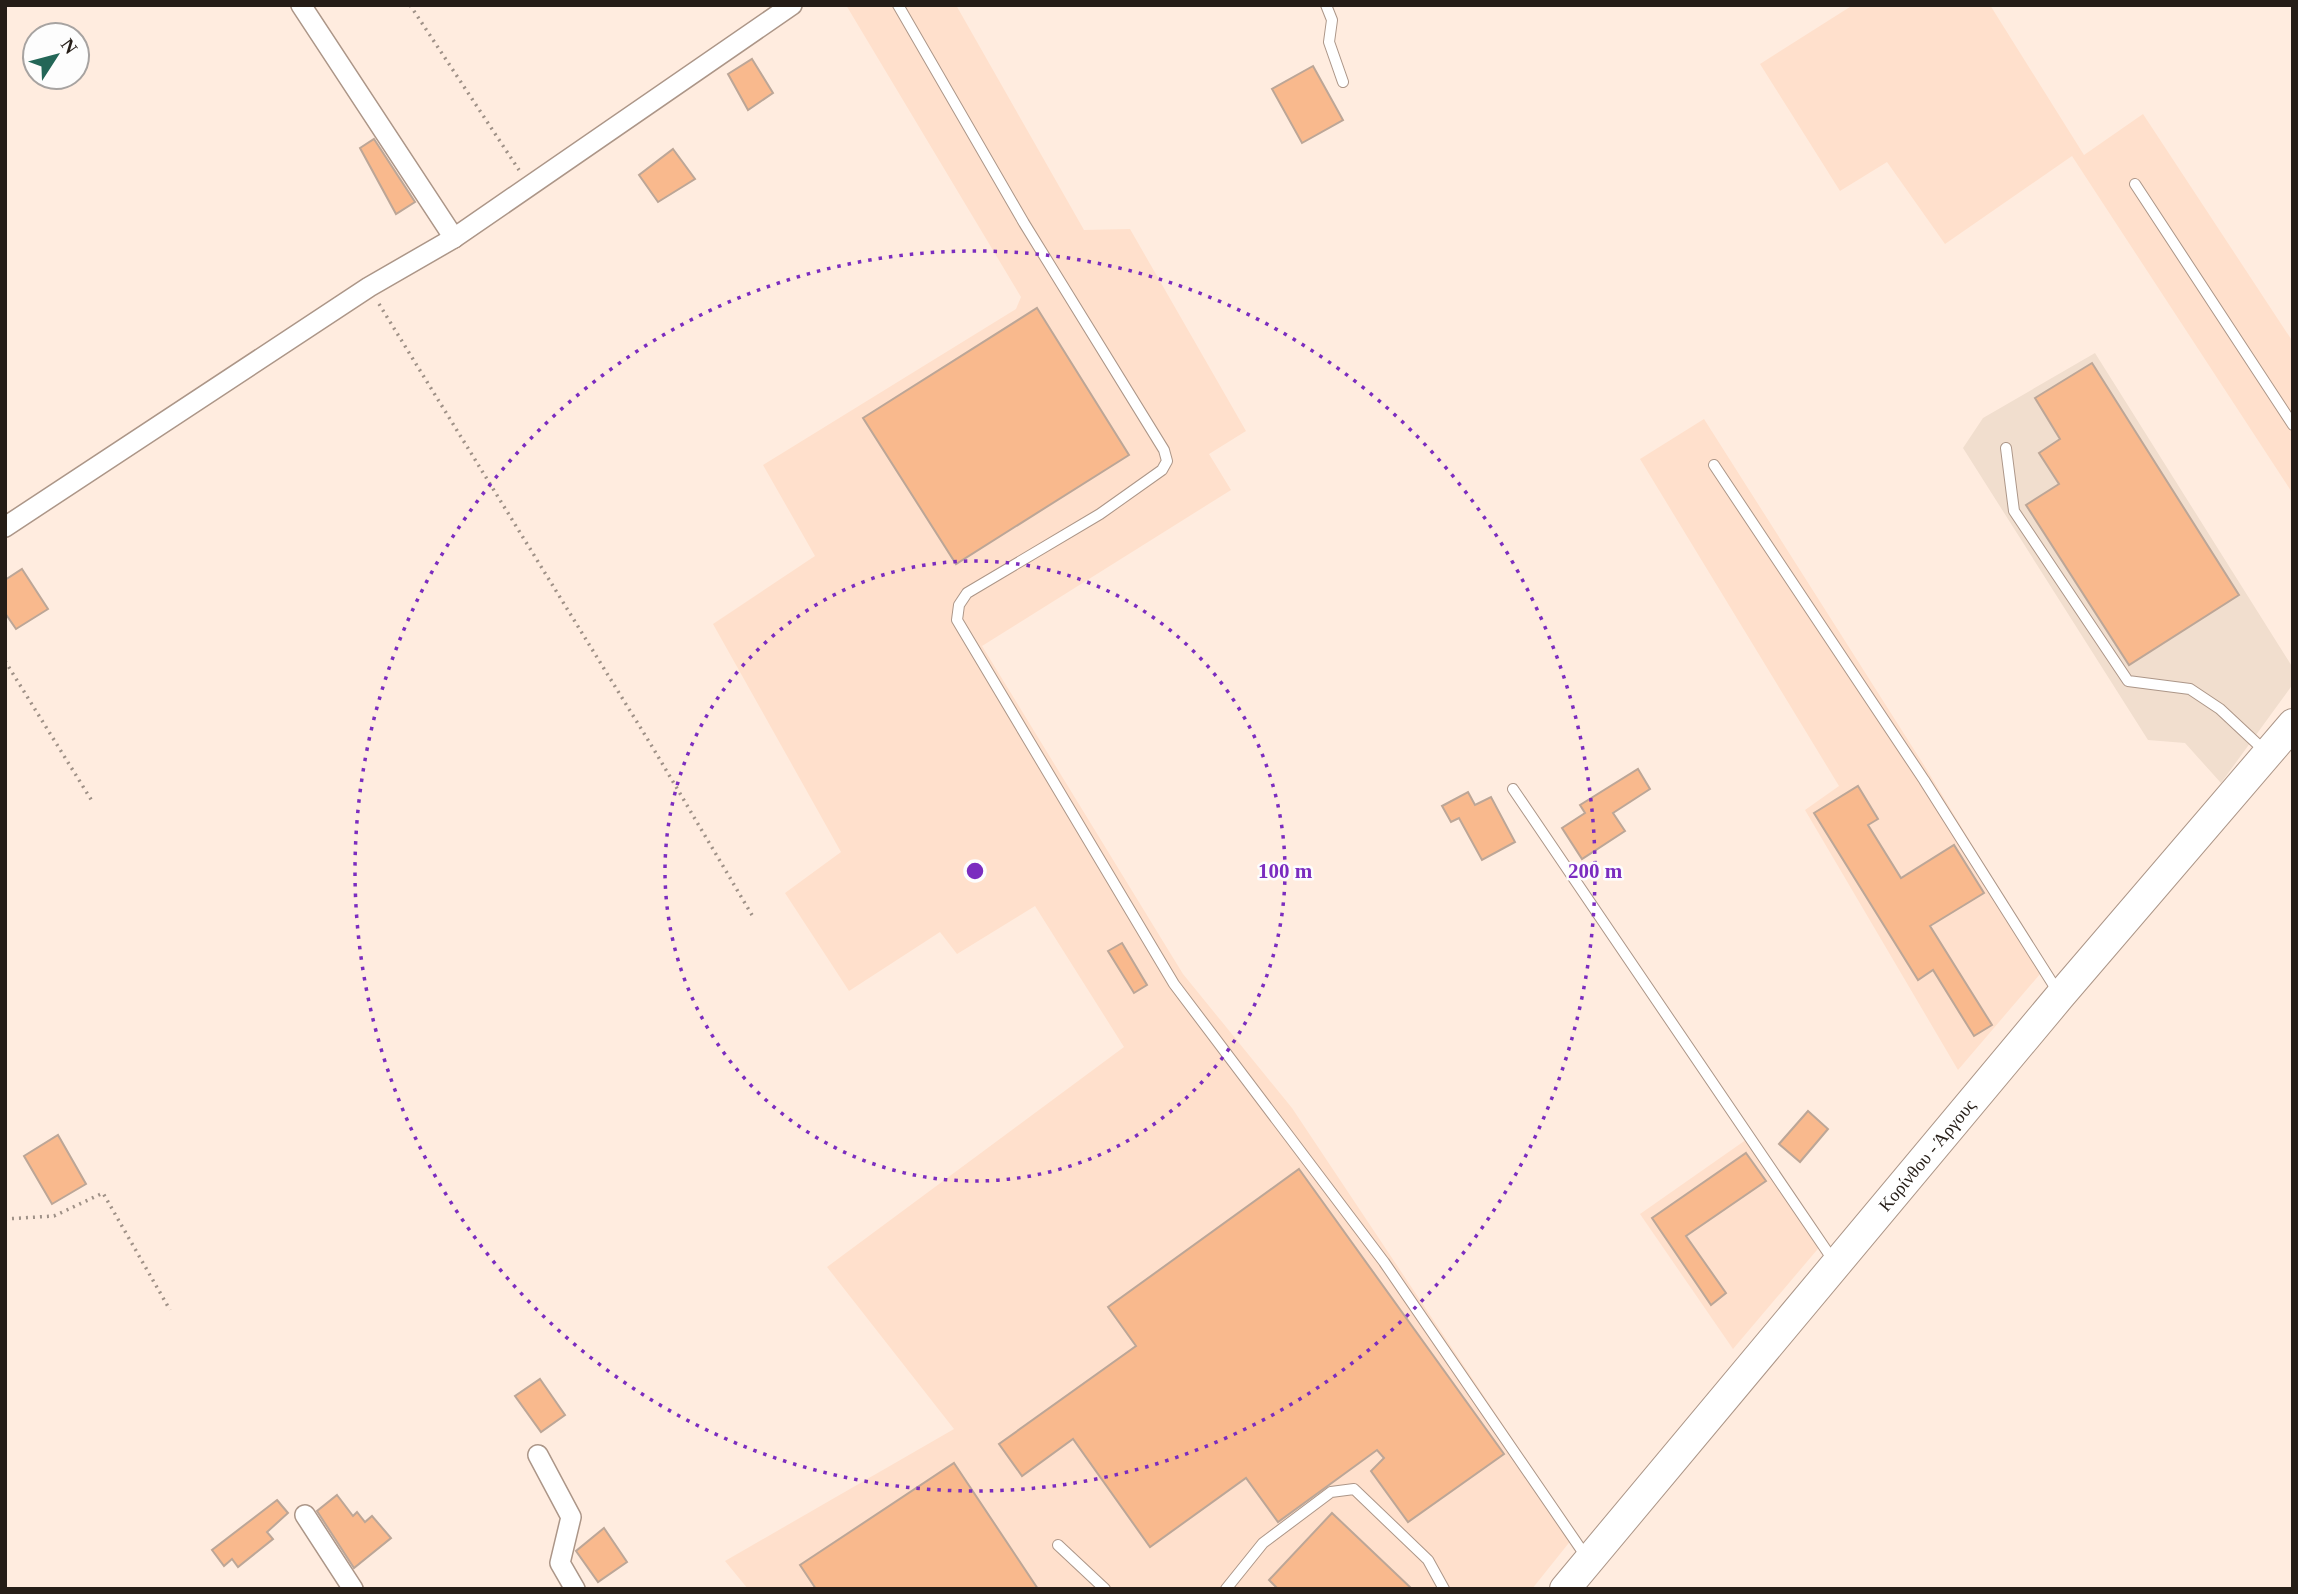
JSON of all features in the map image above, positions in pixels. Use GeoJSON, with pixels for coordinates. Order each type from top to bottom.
{"type":"FeatureCollection","features":[{"type":"Feature","properties":{"kind":"main road","name":"Κορίνθου - Άργους"},"geometry":{"type":"LineString","coordinates":[[1564,1589],[2060,996],[2293,724]]}},
{"type":"Feature","properties":{"kind":"street"},"geometry":{"type":"LineString","coordinates":[[300,5],[454,238]]}},
{"type":"Feature","properties":{"kind":"street"},"geometry":{"type":"LineString","coordinates":[[5,527],[369,287],[454,238],[792,5]]}},
{"type":"Feature","properties":{"kind":"street"},"geometry":{"type":"LineString","coordinates":[[538,1455],[571,1517],[560,1563],[575,1589]]}},
{"type":"Feature","properties":{"kind":"street"},"geometry":{"type":"LineString","coordinates":[[305,1515],[353,1589]]}},
{"type":"Feature","properties":{"kind":"lane"},"geometry":{"type":"LineString","coordinates":[[898,5],[1024,223],[1164,450],[1167,461],[1162,470],[1100,514],[967,593],[959,605],[957,620],[1174,984],[1384,1262],[1588,1560]]}},
{"type":"Feature","properties":{"kind":"lane"},"geometry":{"type":"LineString","coordinates":[[1326,5],[1332,20],[1329,42],[1343,82]]}},
{"type":"Feature","properties":{"kind":"lane"},"geometry":{"type":"LineString","coordinates":[[2135,184],[2293,425]]}},
{"type":"Feature","properties":{"kind":"lane"},"geometry":{"type":"LineString","coordinates":[[2006,448],[2014,511],[2128,681],[2190,689],[2220,709],[2268,754]]}},
{"type":"Feature","properties":{"kind":"lane"},"geometry":{"type":"LineString","coordinates":[[1714,465],[1924,780],[2060,996]]}},
{"type":"Feature","properties":{"kind":"lane"},"geometry":{"type":"LineString","coordinates":[[1513,789],[1836,1265]]}},
{"type":"Feature","properties":{"kind":"lane"},"geometry":{"type":"LineString","coordinates":[[1226,1589],[1263,1543],[1331,1492],[1354,1489],[1428,1560],[1444,1589]]}},
{"type":"Feature","properties":{"kind":"lane"},"geometry":{"type":"LineString","coordinates":[[1058,1545],[1105,1589]]}},
{"type":"Feature","properties":{"kind":"path"},"geometry":{"type":"LineString","coordinates":[[410,5],[529,186]]}},
{"type":"Feature","properties":{"kind":"path"},"geometry":{"type":"LineString","coordinates":[[369,287],[646,736],[752,915]]}},
{"type":"Feature","properties":{"kind":"path"},"geometry":{"type":"LineString","coordinates":[[5,661],[92,802]]}},
{"type":"Feature","properties":{"kind":"path"},"geometry":{"type":"LineString","coordinates":[[5,1219],[54,1216],[103,1193],[170,1310]]}},
{"type":"Feature","properties":{"kind":"shaded area"},"geometry":{"type":"Polygon","coordinates":[[[846,5],[956,5],[1084,230],[1130,229],[1246,431],[1209,454],[1231,490],[982,646],[1183,974],[1292,1108],[1576,1534],[1532,1589],[748,1589],[725,1561],[954,1429],[827,1267],[1124,1047],[1035,906],[957,954],[940,932],[849,991],[785,893],[841,852],[713,624],[815,556],[763,465],[1016,309],[1021,297],[846,5]]]}},
{"type":"Feature","properties":{"kind":"shaded area"},"geometry":{"type":"Polygon","coordinates":[[[1853,5],[1990,5],[2084,155],[2143,114],[2293,342],[2293,494],[2072,156],[1945,244],[1887,162],[1840,191],[1760,64],[1853,5]]]}},
{"type":"Feature","properties":{"kind":"shaded area"},"geometry":{"type":"Polygon","coordinates":[[[2095,353],[2293,668],[2293,684],[2221,783],[2185,743],[2148,740],[1963,448],[1983,418],[2095,353]]]}},
{"type":"Feature","properties":{"kind":"shaded area"},"geometry":{"type":"Polygon","coordinates":[[[1704,419],[1927,770],[2046,967],[1958,1070],[1805,810],[1839,786],[1640,459],[1704,419]]]}},
{"type":"Feature","properties":{"kind":"shaded area"},"geometry":{"type":"Polygon","coordinates":[[[1750,1137],[1822,1244],[1733,1349],[1640,1214],[1750,1137]]]}},
{"type":"Feature","properties":{"kind":"building"},"geometry":{"type":"Polygon","coordinates":[[[752,59],[773,93],[748,110],[728,74],[752,59]]]}},
{"type":"Feature","properties":{"kind":"building"},"geometry":{"type":"Polygon","coordinates":[[[1313,66],[1343,120],[1302,143],[1272,89],[1313,66]]]}},
{"type":"Feature","properties":{"kind":"building"},"geometry":{"type":"Polygon","coordinates":[[[374,139],[415,202],[396,214],[360,148],[374,139]]]}},
{"type":"Feature","properties":{"kind":"building"},"geometry":{"type":"Polygon","coordinates":[[[673,149],[695,179],[658,202],[639,175],[673,149]]]}},
{"type":"Feature","properties":{"kind":"building"},"geometry":{"type":"Polygon","coordinates":[[[1037,308],[1129,455],[956,564],[863,418],[1037,308]]]}},
{"type":"Feature","properties":{"kind":"building"},"geometry":{"type":"Polygon","coordinates":[[[2092,363],[2239,595],[2129,665],[2026,505],[2059,484],[2039,453],[2060,439],[2035,398],[2092,363]]]}},
{"type":"Feature","properties":{"kind":"building"},"geometry":{"type":"Polygon","coordinates":[[[22,569],[48,609],[16,629],[5,613],[5,580],[22,569]]]}},
{"type":"Feature","properties":{"kind":"building"},"geometry":{"type":"Polygon","coordinates":[[[1638,769],[1650,789],[1613,813],[1625,831],[1582,859],[1562,828],[1585,813],[1580,805],[1638,769]]]}},
{"type":"Feature","properties":{"kind":"building"},"geometry":{"type":"Polygon","coordinates":[[[1858,786],[1878,819],[1868,825],[1901,878],[1954,845],[1984,893],[1930,926],[1992,1025],[1974,1036],[1933,970],[1918,980],[1814,813],[1858,786]]]}},
{"type":"Feature","properties":{"kind":"building"},"geometry":{"type":"Polygon","coordinates":[[[1468,792],[1475,805],[1491,797],[1515,842],[1482,860],[1459,818],[1451,822],[1442,806],[1468,792]]]}},
{"type":"Feature","properties":{"kind":"building"},"geometry":{"type":"Polygon","coordinates":[[[1122,943],[1147,985],[1134,993],[1108,951],[1122,943]]]}},
{"type":"Feature","properties":{"kind":"building"},"geometry":{"type":"Polygon","coordinates":[[[1808,1111],[1828,1129],[1800,1162],[1779,1144],[1808,1111]]]}},
{"type":"Feature","properties":{"kind":"building"},"geometry":{"type":"Polygon","coordinates":[[[58,1135],[86,1184],[52,1204],[24,1156],[58,1135]]]}},
{"type":"Feature","properties":{"kind":"building"},"geometry":{"type":"Polygon","coordinates":[[[1746,1153],[1766,1181],[1686,1236],[1726,1293],[1711,1305],[1652,1218],[1746,1153]]]}},
{"type":"Feature","properties":{"kind":"building"},"geometry":{"type":"Polygon","coordinates":[[[1299,1169],[1504,1454],[1408,1522],[1371,1471],[1384,1458],[1377,1450],[1278,1522],[1246,1478],[1150,1547],[1073,1439],[1022,1476],[999,1444],[1136,1346],[1108,1307],[1299,1169]]]}},
{"type":"Feature","properties":{"kind":"building"},"geometry":{"type":"Polygon","coordinates":[[[540,1379],[565,1415],[541,1432],[515,1396],[540,1379]]]}},
{"type":"Feature","properties":{"kind":"building"},"geometry":{"type":"Polygon","coordinates":[[[954,1463],[1038,1589],[816,1589],[800,1565],[954,1463]]]}},
{"type":"Feature","properties":{"kind":"building"},"geometry":{"type":"Polygon","coordinates":[[[337,1495],[353,1516],[357,1512],[365,1522],[372,1516],[391,1538],[354,1568],[317,1511],[337,1495]]]}},
{"type":"Feature","properties":{"kind":"building"},"geometry":{"type":"Polygon","coordinates":[[[277,1500],[288,1513],[267,1532],[273,1539],[238,1567],[232,1559],[224,1566],[212,1550],[277,1500]]]}},
{"type":"Feature","properties":{"kind":"building"},"geometry":{"type":"Polygon","coordinates":[[[1332,1513],[1412,1589],[1278,1589],[1269,1580],[1332,1513]]]}},
{"type":"Feature","properties":{"kind":"building"},"geometry":{"type":"Polygon","coordinates":[[[604,1528],[627,1562],[598,1582],[576,1551],[604,1528]]]}}]}
